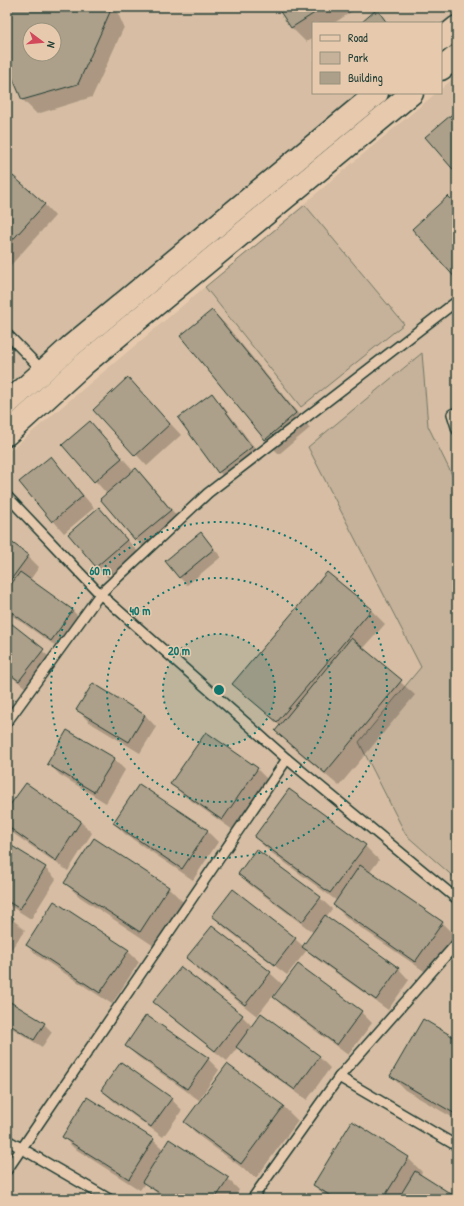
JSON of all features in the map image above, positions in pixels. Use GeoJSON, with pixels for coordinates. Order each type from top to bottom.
{"type":"FeatureCollection","features":[{"type":"Feature","properties":{"kind":"main road"},"geometry":{"type":"LineString","coordinates":[[442,39],[457,27]]}},
{"type":"Feature","properties":{"kind":"main road"},"geometry":{"type":"LineString","coordinates":[[442,68],[457,56]]}},
{"type":"Feature","properties":{"kind":"main road"},"geometry":{"type":"LineString","coordinates":[[7,434],[51,379],[70,347],[376,94]]}},
{"type":"Feature","properties":{"kind":"main road"},"geometry":{"type":"LineString","coordinates":[[7,404],[96,354],[411,94]]}},
{"type":"Feature","properties":{"kind":"lane"},"geometry":{"type":"LineString","coordinates":[[7,722],[100,594],[208,493],[457,301]]}},
{"type":"Feature","properties":{"kind":"lane"},"geometry":{"type":"LineString","coordinates":[[7,334],[51,379]]}},
{"type":"Feature","properties":{"kind":"lane"},"geometry":{"type":"LineString","coordinates":[[457,412],[452,414],[457,430]]}},
{"type":"Feature","properties":{"kind":"lane"},"geometry":{"type":"LineString","coordinates":[[7,496],[100,594],[287,759],[457,899]]}},
{"type":"Feature","properties":{"kind":"lane"},"geometry":{"type":"LineString","coordinates":[[7,1170],[287,759]]}},
{"type":"Feature","properties":{"kind":"lane"},"geometry":{"type":"LineString","coordinates":[[252,1199],[339,1077],[457,943]]}},
{"type":"Feature","properties":{"kind":"lane"},"geometry":{"type":"LineString","coordinates":[[339,1077],[457,1146]]}},
{"type":"Feature","properties":{"kind":"lane"},"geometry":{"type":"LineString","coordinates":[[7,1140],[109,1199]]}},
{"type":"Feature","properties":{"kind":"shaded area"},"geometry":{"type":"Polygon","coordinates":[[[7,7],[457,7],[457,15],[442,28],[442,22],[312,22],[312,94],[366,94],[7,404],[7,7]]]}},
{"type":"Feature","properties":{"kind":"shaded area"},"geometry":{"type":"Polygon","coordinates":[[[457,75],[457,1199],[7,1199],[7,453],[435,94],[442,94],[442,88],[457,75]]]}},
{"type":"Feature","properties":{"kind":"green space"},"geometry":{"type":"Polygon","coordinates":[[[305,205],[404,324],[301,407],[205,287],[305,205]]]}},
{"type":"Feature","properties":{"kind":"green space"},"geometry":{"type":"Polygon","coordinates":[[[422,353],[428,426],[457,485],[457,880],[406,835],[359,742],[421,667],[308,447],[422,353]]]}},
{"type":"Feature","properties":{"kind":"building"},"geometry":{"type":"Polygon","coordinates":[[[7,7],[108,7],[110,12],[78,84],[22,100],[7,65],[7,7]]]}},
{"type":"Feature","properties":{"kind":"building"},"geometry":{"type":"Polygon","coordinates":[[[277,7],[324,7],[291,28],[277,7]]]}},
{"type":"Feature","properties":{"kind":"building"},"geometry":{"type":"Polygon","coordinates":[[[377,9],[386,22],[362,22],[377,9]]]}},
{"type":"Feature","properties":{"kind":"building"},"geometry":{"type":"Polygon","coordinates":[[[457,110],[457,174],[425,137],[457,110]]]}},
{"type":"Feature","properties":{"kind":"building"},"geometry":{"type":"Polygon","coordinates":[[[13,176],[45,204],[7,246],[7,183],[13,176]]]}},
{"type":"Feature","properties":{"kind":"building"},"geometry":{"type":"Polygon","coordinates":[[[448,196],[457,205],[457,280],[412,229],[448,196]]]}},
{"type":"Feature","properties":{"kind":"building"},"geometry":{"type":"Polygon","coordinates":[[[212,310],[296,413],[265,440],[180,336],[212,310]]]}},
{"type":"Feature","properties":{"kind":"building"},"geometry":{"type":"Polygon","coordinates":[[[128,377],[170,424],[135,456],[93,410],[128,377]]]}},
{"type":"Feature","properties":{"kind":"building"},"geometry":{"type":"Polygon","coordinates":[[[212,393],[252,447],[218,473],[178,418],[212,393]]]}},
{"type":"Feature","properties":{"kind":"building"},"geometry":{"type":"Polygon","coordinates":[[[90,421],[122,458],[94,482],[62,445],[90,421]]]}},
{"type":"Feature","properties":{"kind":"building"},"geometry":{"type":"Polygon","coordinates":[[[51,456],[83,496],[52,522],[19,482],[51,456]]]}},
{"type":"Feature","properties":{"kind":"building"},"geometry":{"type":"Polygon","coordinates":[[[136,468],[171,510],[135,540],[100,499],[136,468]]]}},
{"type":"Feature","properties":{"kind":"building"},"geometry":{"type":"Polygon","coordinates":[[[99,507],[127,540],[96,567],[68,534],[99,507]]]}},
{"type":"Feature","properties":{"kind":"building"},"geometry":{"type":"Polygon","coordinates":[[[201,532],[214,549],[179,578],[165,561],[201,532]]]}},
{"type":"Feature","properties":{"kind":"building"},"geometry":{"type":"Polygon","coordinates":[[[7,539],[29,555],[7,585],[7,539]]]}},
{"type":"Feature","properties":{"kind":"building"},"geometry":{"type":"Polygon","coordinates":[[[20,572],[73,610],[51,641],[7,609],[7,590],[20,572]]]}},
{"type":"Feature","properties":{"kind":"building"},"geometry":{"type":"Polygon","coordinates":[[[327,572],[372,609],[277,722],[232,684],[327,572]]]}},
{"type":"Feature","properties":{"kind":"building"},"geometry":{"type":"Polygon","coordinates":[[[7,620],[44,649],[19,681],[7,672],[7,620]]]}},
{"type":"Feature","properties":{"kind":"building"},"geometry":{"type":"Polygon","coordinates":[[[351,638],[402,680],[325,773],[275,731],[351,638]]]}},
{"type":"Feature","properties":{"kind":"building"},"geometry":{"type":"Polygon","coordinates":[[[93,683],[145,715],[129,742],[76,710],[93,683]]]}},
{"type":"Feature","properties":{"kind":"building"},"geometry":{"type":"Polygon","coordinates":[[[67,730],[115,758],[94,792],[47,764],[67,730]]]}},
{"type":"Feature","properties":{"kind":"building"},"geometry":{"type":"Polygon","coordinates":[[[206,732],[258,768],[222,820],[170,784],[206,732]]]}},
{"type":"Feature","properties":{"kind":"building"},"geometry":{"type":"Polygon","coordinates":[[[26,783],[81,821],[56,861],[7,826],[7,809],[26,783]]]}},
{"type":"Feature","properties":{"kind":"building"},"geometry":{"type":"Polygon","coordinates":[[[139,784],[208,830],[182,869],[113,823],[139,784]]]}},
{"type":"Feature","properties":{"kind":"building"},"geometry":{"type":"Polygon","coordinates":[[[289,789],[366,845],[330,893],[254,837],[289,789]]]}},
{"type":"Feature","properties":{"kind":"building"},"geometry":{"type":"Polygon","coordinates":[[[94,838],[169,887],[140,932],[64,883],[94,838]]]}},
{"type":"Feature","properties":{"kind":"building"},"geometry":{"type":"Polygon","coordinates":[[[7,843],[46,867],[20,909],[7,901],[7,843]]]}},
{"type":"Feature","properties":{"kind":"building"},"geometry":{"type":"Polygon","coordinates":[[[256,849],[321,897],[302,922],[238,874],[256,849]]]}},
{"type":"Feature","properties":{"kind":"building"},"geometry":{"type":"Polygon","coordinates":[[[360,865],[443,922],[415,962],[333,905],[360,865]]]}},
{"type":"Feature","properties":{"kind":"building"},"geometry":{"type":"Polygon","coordinates":[[[233,889],[296,938],[275,965],[212,916],[233,889]]]}},
{"type":"Feature","properties":{"kind":"building"},"geometry":{"type":"Polygon","coordinates":[[[54,901],[129,950],[100,993],[26,945],[54,901]]]}},
{"type":"Feature","properties":{"kind":"building"},"geometry":{"type":"Polygon","coordinates":[[[7,913],[14,918],[7,929],[7,913]]]}},
{"type":"Feature","properties":{"kind":"building"},"geometry":{"type":"Polygon","coordinates":[[[325,915],[399,968],[376,1000],[302,947],[325,915]]]}},
{"type":"Feature","properties":{"kind":"building"},"geometry":{"type":"Polygon","coordinates":[[[212,926],[271,972],[245,1005],[186,958],[212,926]]]}},
{"type":"Feature","properties":{"kind":"building"},"geometry":{"type":"Polygon","coordinates":[[[298,964],[362,1011],[337,1045],[273,997],[298,964]]]}},
{"type":"Feature","properties":{"kind":"building"},"geometry":{"type":"Polygon","coordinates":[[[181,967],[243,1015],[215,1051],[153,1002],[181,967]]]}},
{"type":"Feature","properties":{"kind":"building"},"geometry":{"type":"Polygon","coordinates":[[[7,1000],[45,1023],[34,1040],[7,1023],[7,1000]]]}},
{"type":"Feature","properties":{"kind":"building"},"geometry":{"type":"Polygon","coordinates":[[[261,1013],[320,1056],[295,1090],[236,1047],[261,1013]]]}},
{"type":"Feature","properties":{"kind":"building"},"geometry":{"type":"Polygon","coordinates":[[[146,1015],[209,1058],[187,1089],[125,1046],[146,1015]]]}},
{"type":"Feature","properties":{"kind":"building"},"geometry":{"type":"Polygon","coordinates":[[[423,1019],[457,1039],[457,1115],[390,1076],[423,1019]]]}},
{"type":"Feature","properties":{"kind":"building"},"geometry":{"type":"Polygon","coordinates":[[[121,1062],[172,1098],[151,1127],[101,1090],[121,1062]]]}},
{"type":"Feature","properties":{"kind":"building"},"geometry":{"type":"Polygon","coordinates":[[[227,1064],[284,1106],[241,1164],[184,1122],[227,1064]]]}},
{"type":"Feature","properties":{"kind":"building"},"geometry":{"type":"Polygon","coordinates":[[[87,1097],[154,1139],[129,1179],[62,1137],[87,1097]]]}},
{"type":"Feature","properties":{"kind":"building"},"geometry":{"type":"Polygon","coordinates":[[[352,1121],[409,1157],[383,1199],[336,1199],[313,1185],[352,1121]]]}},
{"type":"Feature","properties":{"kind":"building"},"geometry":{"type":"Polygon","coordinates":[[[169,1139],[229,1178],[215,1199],[169,1199],[142,1182],[169,1139]]]}},
{"type":"Feature","properties":{"kind":"building"},"geometry":{"type":"Polygon","coordinates":[[[415,1171],[456,1197],[455,1199],[398,1199],[415,1171]]]}}]}
